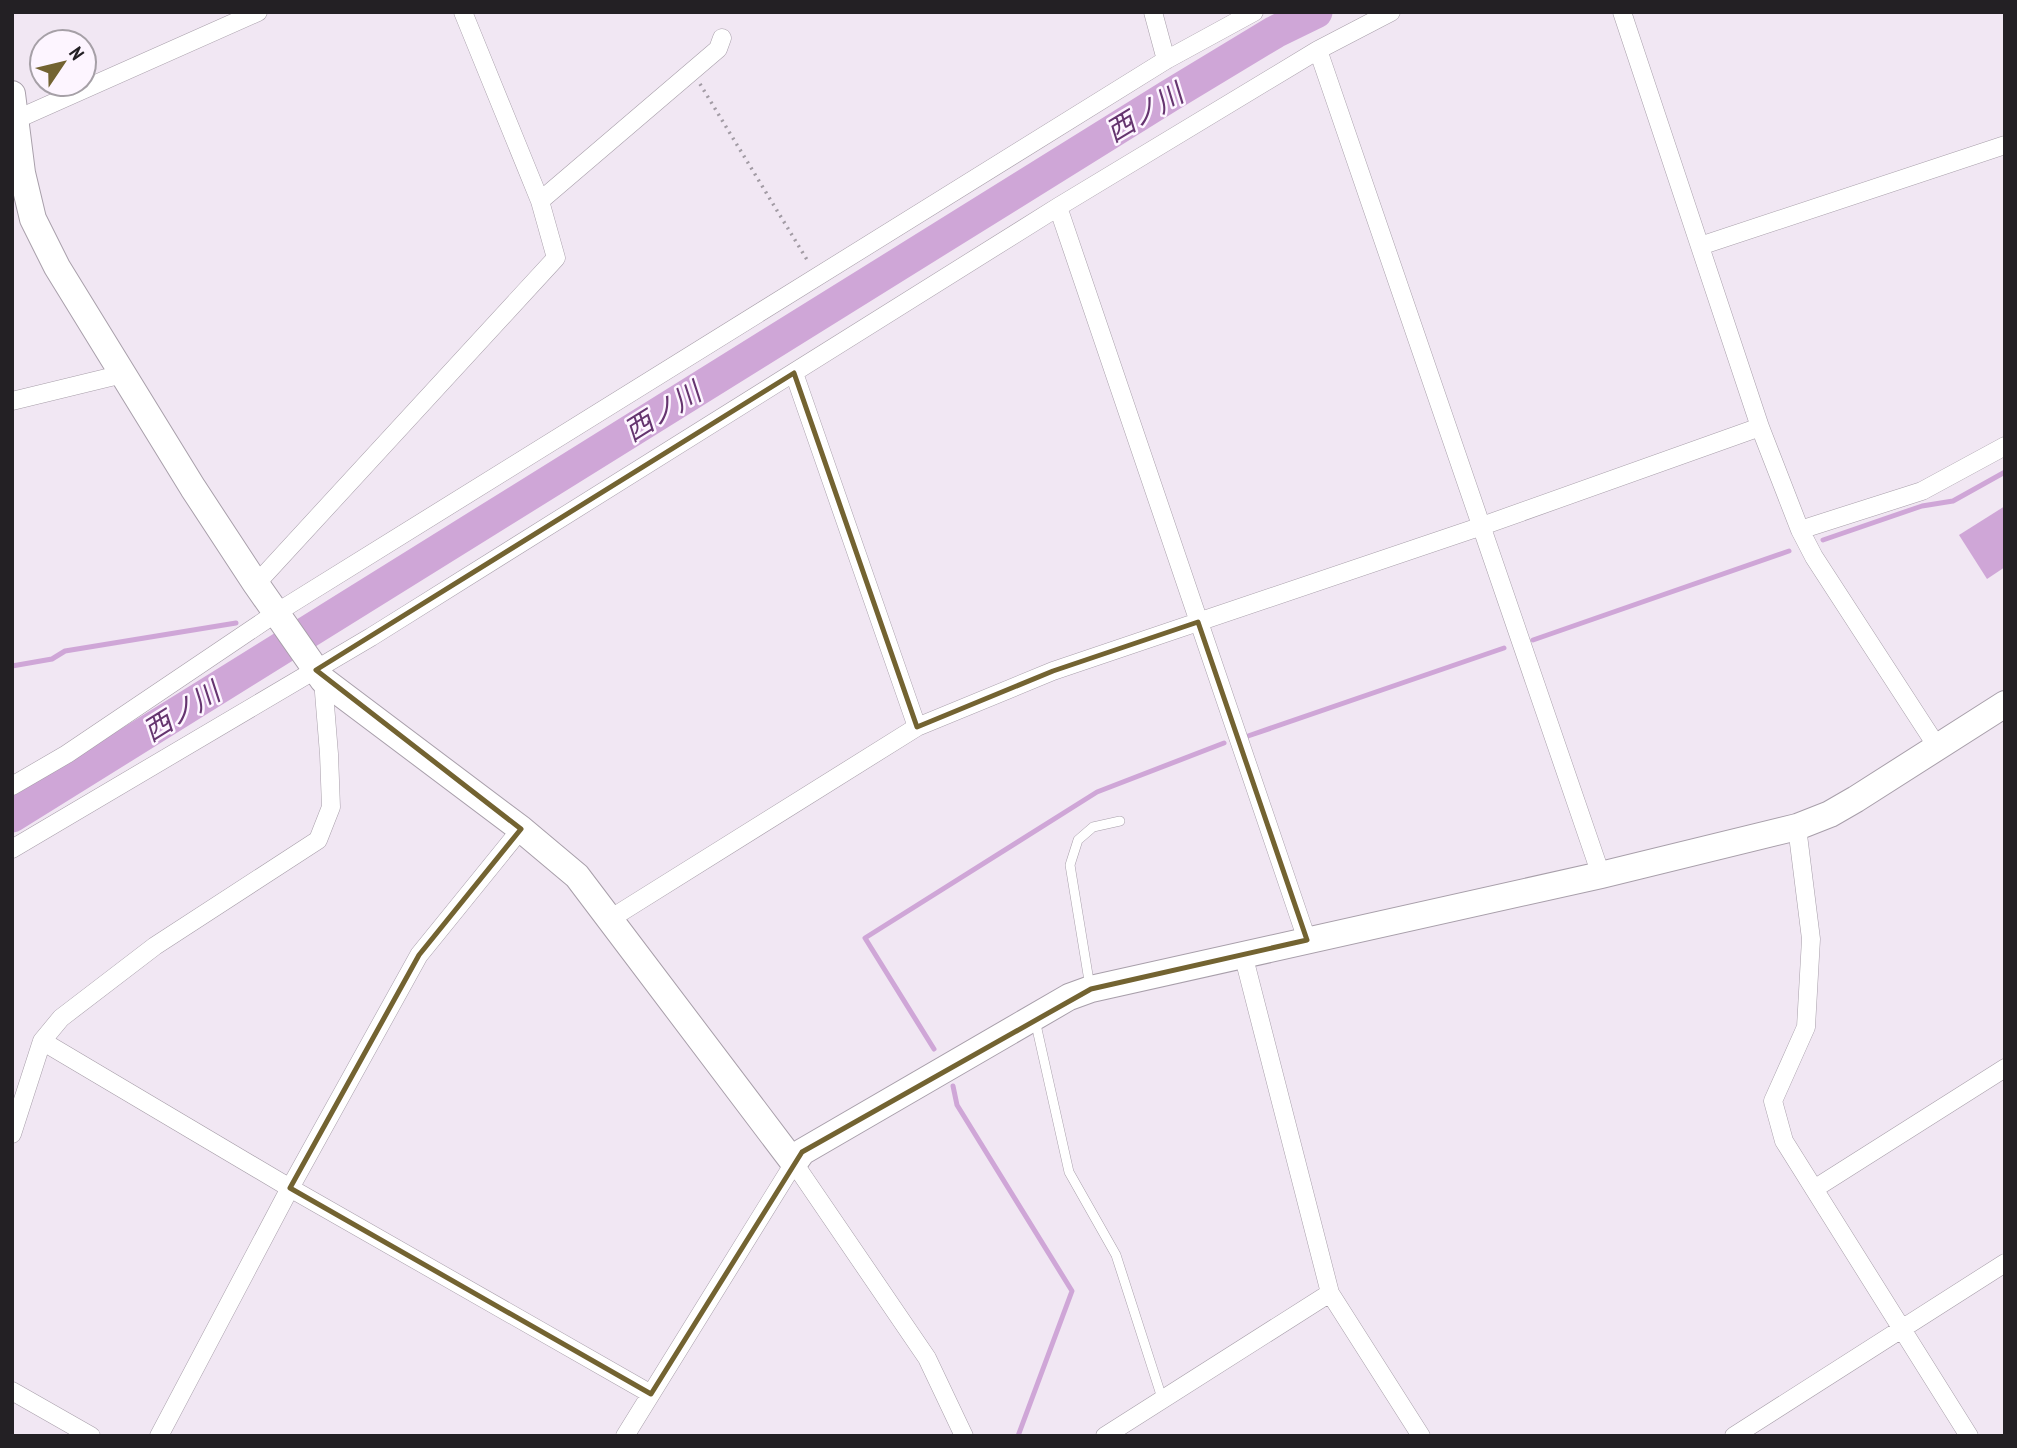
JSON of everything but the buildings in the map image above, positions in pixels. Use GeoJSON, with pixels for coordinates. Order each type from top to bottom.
{"type":"FeatureCollection","features":[{"type":"Feature","properties":{"kind":"street"},"geometry":{"type":"LineString","coordinates":[[15,120],[258,12]]}},
{"type":"Feature","properties":{"kind":"street"},"geometry":{"type":"LineString","coordinates":[[256,584],[556,258],[540,201],[463,12]]}},
{"type":"Feature","properties":{"kind":"street"},"geometry":{"type":"LineString","coordinates":[[1153,12],[1166,60]]}},
{"type":"Feature","properties":{"kind":"street"},"geometry":{"type":"LineString","coordinates":[[12,786],[67,754],[818,277],[1166,60],[1255,12]]}},
{"type":"Feature","properties":{"kind":"street"},"geometry":{"type":"LineString","coordinates":[[12,849],[315,669],[1058,207],[1318,50],[1391,12]]}},
{"type":"Feature","properties":{"kind":"street"},"geometry":{"type":"LineString","coordinates":[[1622,12],[1760,427],[1800,530],[1814,557],[1938,748]]}},
{"type":"Feature","properties":{"kind":"street"},"geometry":{"type":"LineString","coordinates":[[540,201],[718,49],[722,38]]}},
{"type":"Feature","properties":{"kind":"street"},"geometry":{"type":"LineString","coordinates":[[1318,50],[1601,875]]}},
{"type":"Feature","properties":{"kind":"street"},"geometry":{"type":"LineString","coordinates":[[12,94],[17,174],[33,219],[51,255],[256,584],[315,669],[521,829],[577,876],[794,1163],[927,1358],[964,1436]]}},
{"type":"Feature","properties":{"kind":"street"},"geometry":{"type":"LineString","coordinates":[[1700,246],[2005,145]]}},
{"type":"Feature","properties":{"kind":"street"},"geometry":{"type":"LineString","coordinates":[[1058,207],[1307,940]]}},
{"type":"Feature","properties":{"kind":"street"},"geometry":{"type":"LineString","coordinates":[[794,373],[917,727]]}},
{"type":"Feature","properties":{"kind":"street"},"geometry":{"type":"LineString","coordinates":[[12,401],[123,374]]}},
{"type":"Feature","properties":{"kind":"street"},"geometry":{"type":"LineString","coordinates":[[610,919],[917,727],[1053,671],[1482,526],[1760,427]]}},
{"type":"Feature","properties":{"kind":"street"},"geometry":{"type":"LineString","coordinates":[[1800,530],[1922,491],[2005,446]]}},
{"type":"Feature","properties":{"kind":"street"},"geometry":{"type":"LineString","coordinates":[[12,1134],[42,1041],[61,1018],[155,946],[318,840],[331,807],[329,754],[315,669]]}},
{"type":"Feature","properties":{"kind":"street"},"geometry":{"type":"LineString","coordinates":[[625,1436],[802,1152],[1069,997],[1091,989],[1601,875],[1797,827],[1830,814],[2005,704]]}},
{"type":"Feature","properties":{"kind":"street"},"geometry":{"type":"LineString","coordinates":[[1797,827],[1811,939],[1806,1027],[1773,1101],[1784,1141],[1969,1436]]}},
{"type":"Feature","properties":{"kind":"street"},"geometry":{"type":"LineString","coordinates":[[159,1436],[290,1188],[419,955],[521,829]]}},
{"type":"Feature","properties":{"kind":"street"},"geometry":{"type":"LineString","coordinates":[[1243,954],[1330,1293],[1421,1436]]}},
{"type":"Feature","properties":{"kind":"street"},"geometry":{"type":"LineString","coordinates":[[42,1041],[290,1188],[651,1394]]}},
{"type":"Feature","properties":{"kind":"street"},"geometry":{"type":"LineString","coordinates":[[1814,1189],[2005,1068]]}},
{"type":"Feature","properties":{"kind":"street"},"geometry":{"type":"LineString","coordinates":[[1734,1436],[2005,1263]]}},
{"type":"Feature","properties":{"kind":"street"},"geometry":{"type":"LineString","coordinates":[[1105,1436],[1330,1293]]}},
{"type":"Feature","properties":{"kind":"street"},"geometry":{"type":"LineString","coordinates":[[12,1391],[91,1436]]}},
{"type":"Feature","properties":{"kind":"lane"},"geometry":{"type":"LineString","coordinates":[[1091,989],[1070,865],[1078,840],[1093,827],[1120,821]]}},
{"type":"Feature","properties":{"kind":"lane"},"geometry":{"type":"LineString","coordinates":[[1035,1018],[1069,1172],[1116,1255],[1162,1398]]}},
{"type":"Feature","properties":{"kind":"path"},"geometry":{"type":"LineString","coordinates":[[692,71],[818,277]]}},
{"type":"Feature","properties":{"kind":"highlighted area"},"geometry":{"type":"Polygon","coordinates":[[[794,373],[917,727],[1053,671],[1198,622],[1307,940],[1091,989],[802,1152],[651,1394],[290,1188],[419,955],[521,829],[316,670],[794,373]]]}},
{"type":"Feature","properties":{"kind":"shaded area"},"geometry":{"type":"Polygon","coordinates":[[[2005,506],[2005,567],[1987,579],[1959,535],[2005,506]]]}},
{"type":"Feature","properties":{"kind":"waterway","name":"西ノ川"},"geometry":{"type":"LineString","coordinates":[[12,816],[1169,96],[1275,32],[1316,12]]}},
{"type":"Feature","properties":{"kind":"waterway"},"geometry":{"type":"LineString","coordinates":[[1823,540],[1922,506],[1953,501],[2005,472]]}},
{"type":"Feature","properties":{"kind":"waterway"},"geometry":{"type":"LineString","coordinates":[[1533,640],[1789,551]]}},
{"type":"Feature","properties":{"kind":"waterway"},"geometry":{"type":"LineString","coordinates":[[12,666],[52,659],[65,651],[236,623]]}},
{"type":"Feature","properties":{"kind":"waterway"},"geometry":{"type":"LineString","coordinates":[[1248,736],[1504,648]]}},
{"type":"Feature","properties":{"kind":"waterway"},"geometry":{"type":"LineString","coordinates":[[934,1049],[865,938],[1097,792],[1224,743]]}},
{"type":"Feature","properties":{"kind":"waterway"},"geometry":{"type":"LineString","coordinates":[[953,1086],[957,1105],[1072,1291],[1018,1436]]}}]}
